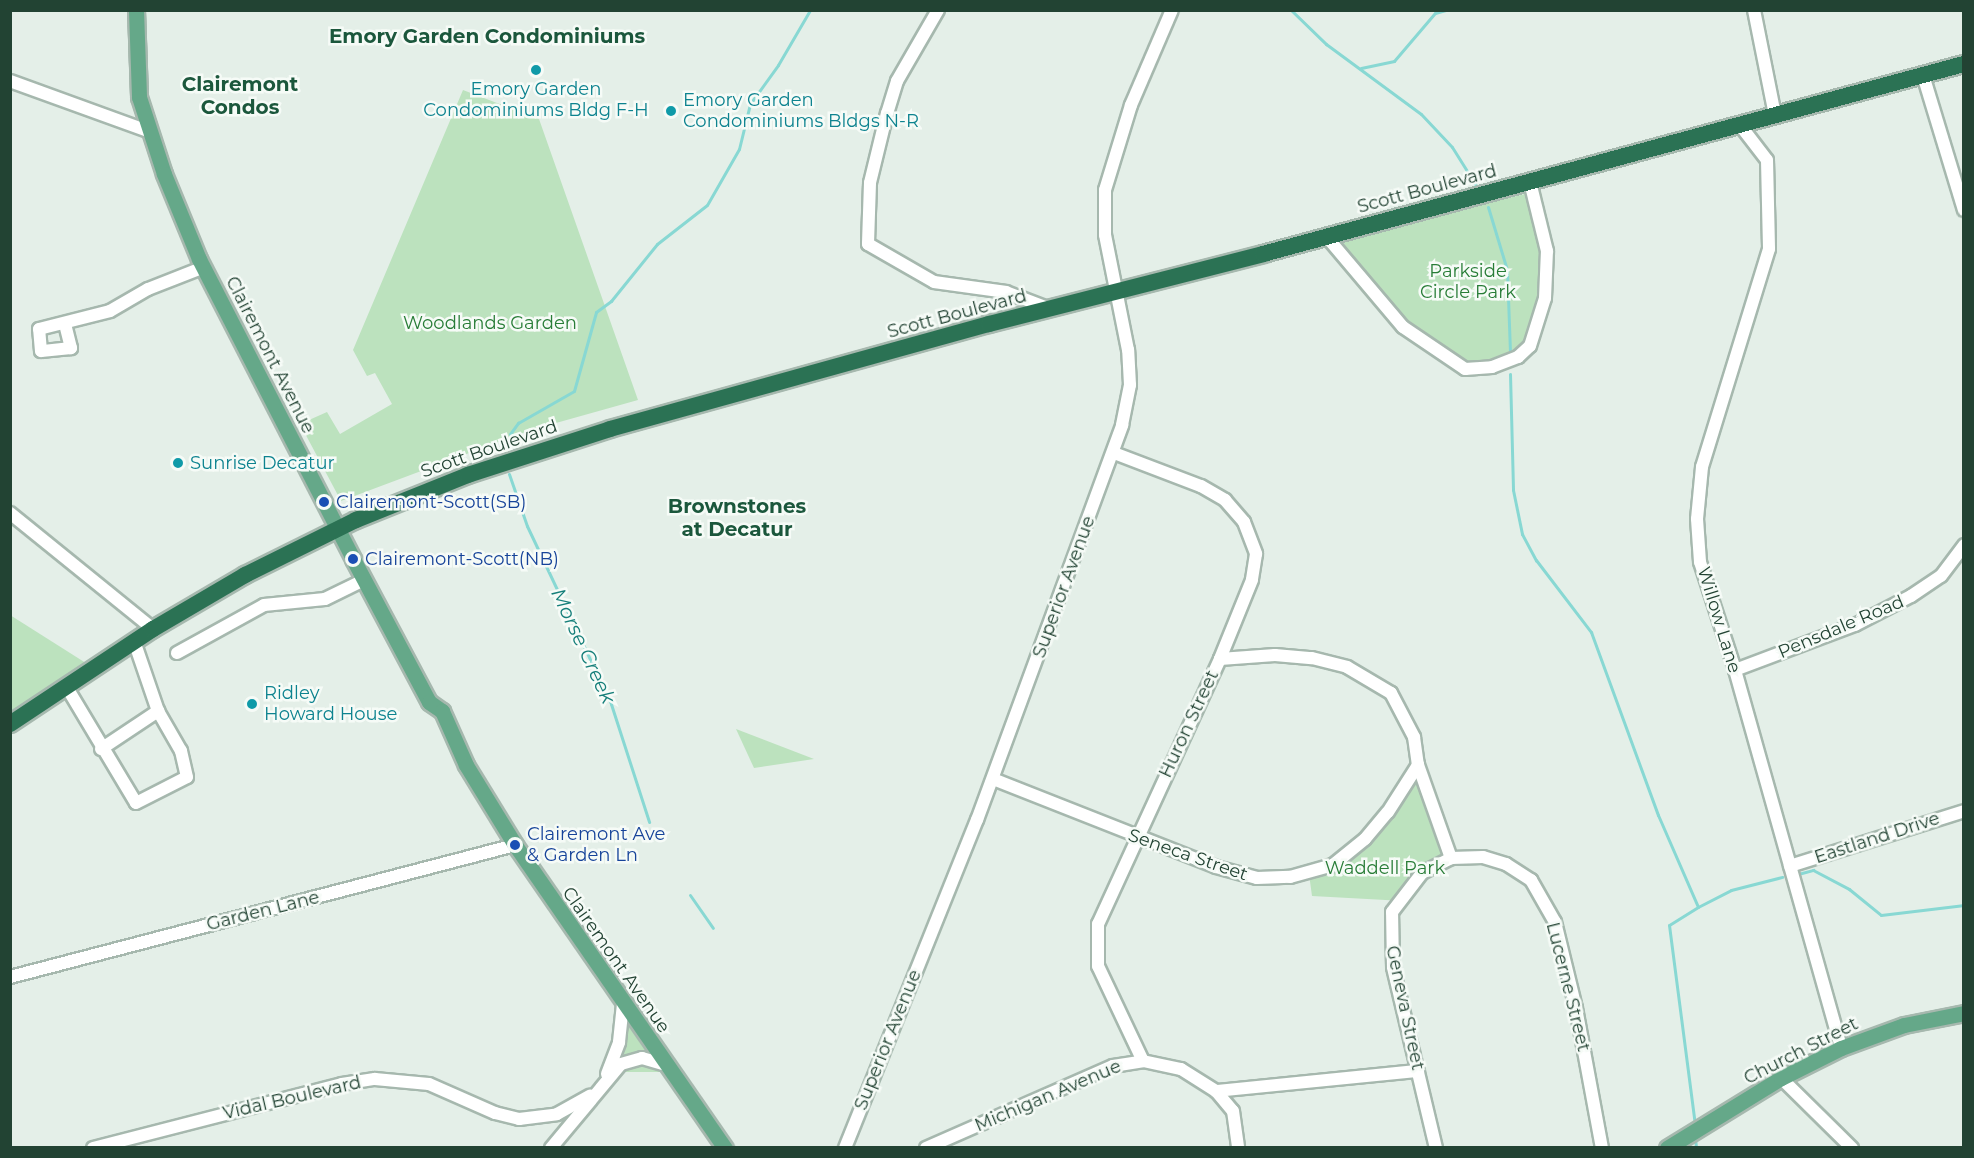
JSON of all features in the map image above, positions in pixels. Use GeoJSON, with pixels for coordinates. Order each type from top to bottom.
{"type":"FeatureCollection","features":[{"type":"Feature","properties":{"kind":"highway","name":"Scott Boulevard"},"geometry":{"type":"LineString","coordinates":[[10,724],[134,641],[245,575],[338,530],[468,475],[610,429],[1116,290],[1530,182],[1964,64]]}},
{"type":"Feature","properties":{"kind":"main road","name":"Clairemont Avenue"},"geometry":{"type":"LineString","coordinates":[[136,10],[137,86],[148,131],[204,267],[338,530],[429,702],[442,711],[466,765],[515,845],[623,1004],[725,1148]]}},
{"type":"Feature","properties":{"kind":"main road","name":"Church Street"},"geometry":{"type":"LineString","coordinates":[[1667,1148],[1684,1140],[1781,1078],[1841,1048],[1904,1025],[1964,1013]]}},
{"type":"Feature","properties":{"kind":"street"},"geometry":{"type":"LineString","coordinates":[[938,10],[897,81],[887,113],[870,183],[868,244],[934,282],[1006,291],[1050,309]]}},
{"type":"Feature","properties":{"kind":"street","name":"Superior Avenue"},"geometry":{"type":"LineString","coordinates":[[845,1148],[993,778],[1114,453],[1130,385],[1128,350],[1105,235],[1105,190],[1131,105],[1172,10]]}},
{"type":"Feature","properties":{"kind":"street"},"geometry":{"type":"LineString","coordinates":[[1754,10],[1775,115]]}},
{"type":"Feature","properties":{"kind":"street"},"geometry":{"type":"LineString","coordinates":[[1923,75],[1964,210]]}},
{"type":"Feature","properties":{"kind":"street"},"geometry":{"type":"LineString","coordinates":[[10,81],[148,131]]}},
{"type":"Feature","properties":{"kind":"street","name":"Willow Lane"},"geometry":{"type":"LineString","coordinates":[[1740,125],[1767,160],[1769,249],[1702,466],[1697,519],[1700,562],[1735,670],[1841,1048]]}},
{"type":"Feature","properties":{"kind":"street"},"geometry":{"type":"LineString","coordinates":[[1326,236],[1403,327],[1466,369],[1492,367],[1518,357],[1530,346],[1538,330],[1545,298],[1546,251],[1530,182]]}},
{"type":"Feature","properties":{"kind":"street"},"geometry":{"type":"LineString","coordinates":[[65,324],[110,311],[148,289],[204,267]]}},
{"type":"Feature","properties":{"kind":"street","name":"Huron Street"},"geometry":{"type":"LineString","coordinates":[[1114,453],[1201,486],[1225,500],[1244,522],[1256,554],[1252,580],[1220,659],[1135,838],[1098,924],[1096,952],[1103,978],[1143,1061]]}},
{"type":"Feature","properties":{"kind":"street"},"geometry":{"type":"LineString","coordinates":[[10,513],[153,629]]}},
{"type":"Feature","properties":{"kind":"street","name":"Pensdale Road"},"geometry":{"type":"LineString","coordinates":[[1735,670],[1855,625],[1911,596],[1941,576],[1964,545]]}},
{"type":"Feature","properties":{"kind":"street"},"geometry":{"type":"LineString","coordinates":[[177,653],[264,605],[325,599],[364,580]]}},
{"type":"Feature","properties":{"kind":"street"},"geometry":{"type":"LineString","coordinates":[[66,686],[101,749],[136,803],[187,777],[181,751],[158,711],[134,641]]}},
{"type":"Feature","properties":{"kind":"street"},"geometry":{"type":"LineString","coordinates":[[1220,659],[1275,655],[1312,658],[1347,667],[1372,679],[1391,693],[1403,711],[1414,737],[1418,765],[1451,858]]}},
{"type":"Feature","properties":{"kind":"street"},"geometry":{"type":"LineString","coordinates":[[101,749],[158,711]]}},
{"type":"Feature","properties":{"kind":"street","name":"Seneca Street"},"geometry":{"type":"LineString","coordinates":[[993,778],[1135,838],[1257,878],[1290,877],[1333,865],[1365,839],[1388,813],[1418,765]]}},
{"type":"Feature","properties":{"kind":"street","name":"Eastland Drive"},"geometry":{"type":"LineString","coordinates":[[1790,866],[1964,810]]}},
{"type":"Feature","properties":{"kind":"street","name":"Garden Lane"},"geometry":{"type":"LineString","coordinates":[[10,977],[515,845]]}},
{"type":"Feature","properties":{"kind":"street","name":"Lucerne Street"},"geometry":{"type":"LineString","coordinates":[[1451,858],[1484,857],[1506,864],[1531,880],[1550,914],[1576,1008],[1602,1148]]}},
{"type":"Feature","properties":{"kind":"street","name":"Geneva Street"},"geometry":{"type":"LineString","coordinates":[[1436,1148],[1393,967],[1392,912],[1404,892],[1422,873],[1451,858]]}},
{"type":"Feature","properties":{"kind":"street"},"geometry":{"type":"LineString","coordinates":[[600,1085],[616,1053],[623,1004]]}},
{"type":"Feature","properties":{"kind":"street"},"geometry":{"type":"LineString","coordinates":[[551,1148],[590,1096],[631,1059],[647,1058],[666,1065]]}},
{"type":"Feature","properties":{"kind":"street","name":"Michigan Avenue"},"geometry":{"type":"LineString","coordinates":[[926,1148],[1113,1066],[1143,1061],[1181,1069],[1216,1091]]}},
{"type":"Feature","properties":{"kind":"street"},"geometry":{"type":"LineString","coordinates":[[1216,1091],[1418,1071]]}},
{"type":"Feature","properties":{"kind":"street"},"geometry":{"type":"LineString","coordinates":[[1781,1078],[1852,1148]]}},
{"type":"Feature","properties":{"kind":"street","name":"Vidal Boulevard"},"geometry":{"type":"LineString","coordinates":[[93,1148],[335,1085],[375,1079],[429,1084],[495,1113],[519,1119],[547,1117],[590,1096]]}},
{"type":"Feature","properties":{"kind":"street"},"geometry":{"type":"LineString","coordinates":[[1216,1091],[1233,1111],[1238,1148]]}},
{"type":"Feature","properties":{"kind":"green space","name":"Woodlands Garden"},"geometry":{"type":"Polygon","coordinates":[[[463,90],[539,119],[638,400],[531,430],[341,501],[300,424],[327,412],[340,434],[392,404],[375,373],[367,376],[353,350],[463,90]]]}},
{"type":"Feature","properties":{"kind":"green space","name":"Parkside Circle Park"},"geometry":{"type":"Polygon","coordinates":[[[1537,191],[1542,254],[1541,301],[1532,332],[1520,350],[1492,363],[1461,363],[1413,331],[1334,240],[1537,191]]]}},
{"type":"Feature","properties":{"kind":"green space"},"geometry":{"type":"Polygon","coordinates":[[[10,615],[89,665],[10,723],[10,615]]]}},
{"type":"Feature","properties":{"kind":"green space"},"geometry":{"type":"Polygon","coordinates":[[[736,729],[814,759],[754,768],[736,729]]]}},
{"type":"Feature","properties":{"kind":"green space","name":"Waddell Park"},"geometry":{"type":"Polygon","coordinates":[[[1417,776],[1447,857],[1426,870],[1404,901],[1312,896],[1309,874],[1334,868],[1417,776]]]}},
{"type":"Feature","properties":{"kind":"green space"},"geometry":{"type":"Polygon","coordinates":[[[625,1004],[672,1072],[625,1072],[600,1085],[625,1004]]]}},
{"type":"Feature","properties":{"kind":"waterway","name":"Morse Creek"},"geometry":{"type":"LineString","coordinates":[[510,434],[518,423],[574,391],[596,312],[611,301],[657,244],[707,205],[739,149],[750,104],[778,65],[810,10]]}},
{"type":"Feature","properties":{"kind":"waterway"},"geometry":{"type":"LineString","coordinates":[[1291,10],[1326,44],[1421,114],[1452,147],[1479,190]]}},
{"type":"Feature","properties":{"kind":"waterway"},"geometry":{"type":"LineString","coordinates":[[1361,68],[1394,61],[1435,13],[1446,10]]}},
{"type":"Feature","properties":{"kind":"waterway"},"geometry":{"type":"LineString","coordinates":[[1488,207],[1507,270],[1510,350]]}},
{"type":"Feature","properties":{"kind":"waterway"},"geometry":{"type":"LineString","coordinates":[[1510,374],[1513,490],[1522,534],[1536,560],[1591,632],[1658,815],[1698,907],[1669,925],[1695,1125]]}},
{"type":"Feature","properties":{"kind":"waterway","name":"Morse Creek"},"geometry":{"type":"LineString","coordinates":[[509,474],[527,526],[611,704],[649,822]]}},
{"type":"Feature","properties":{"kind":"waterway"},"geometry":{"type":"LineString","coordinates":[[1798,874],[1813,870],[1849,889],[1881,915],[1964,905]]}},
{"type":"Feature","properties":{"kind":"waterway"},"geometry":{"type":"LineString","coordinates":[[1698,907],[1731,890],[1782,877]]}},
{"type":"Feature","properties":{"kind":"waterway"},"geometry":{"type":"LineString","coordinates":[[690,895],[713,928]]}},
{"type":"Feature","properties":{"kind":"waterway"},"geometry":{"type":"LineString","coordinates":[[1695,1138],[1696,1148]]}},
{"type":"Feature","properties":{"kind":"place","name":"Emory Garden Condominiums Bldg F-H"},"geometry":{"type":"Point","coordinates":[536,70]}},
{"type":"Feature","properties":{"kind":"place","name":"Emory Garden Condominiums Bldgs N-R"},"geometry":{"type":"Point","coordinates":[671,111]}},
{"type":"Feature","properties":{"kind":"place","name":"Sunrise Decatur"},"geometry":{"type":"Point","coordinates":[178,463]}},
{"type":"Feature","properties":{"kind":"place","name":"Clairemont-Scott(SB)"},"geometry":{"type":"Point","coordinates":[324,502]}},
{"type":"Feature","properties":{"kind":"place","name":"Clairemont-Scott(NB)"},"geometry":{"type":"Point","coordinates":[353,559]}},
{"type":"Feature","properties":{"kind":"place","name":"Ridley Howard House"},"geometry":{"type":"Point","coordinates":[252,704]}},
{"type":"Feature","properties":{"kind":"place","name":"Clairemont Ave & Garden Ln"},"geometry":{"type":"Point","coordinates":[515,845]}},
{"type":"Feature","properties":{"kind":"district","name":"Emory Garden Condominiums"},"geometry":{"type":"Point","coordinates":[487,36]}},
{"type":"Feature","properties":{"kind":"district","name":"Clairemont Condos"},"geometry":{"type":"Point","coordinates":[240,96]}},
{"type":"Feature","properties":{"kind":"district","name":"Brownstones at Decatur"},"geometry":{"type":"Point","coordinates":[737,518]}}]}
